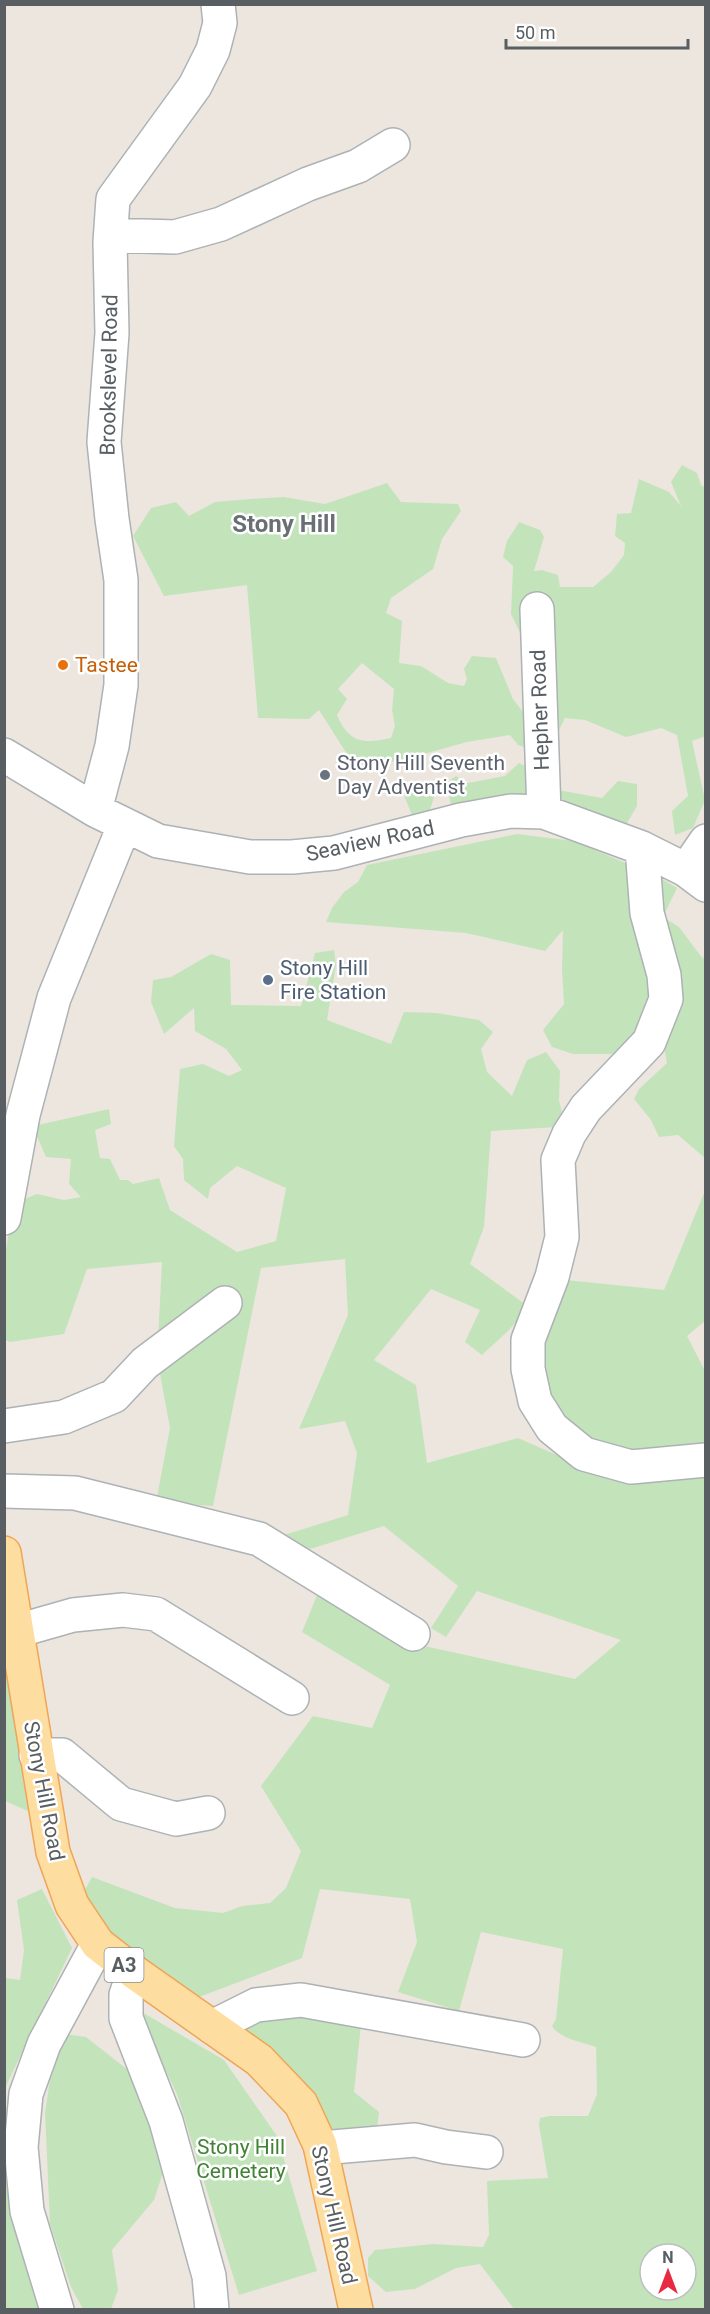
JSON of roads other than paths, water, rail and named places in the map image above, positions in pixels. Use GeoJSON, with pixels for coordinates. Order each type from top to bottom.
{"type":"FeatureCollection","features":[{"type":"Feature","properties":{"kind":"main road","name":"Stony Hill Road"},"geometry":{"type":"LineString","coordinates":[[4,1553],[53,1852],[72,1905],[98,1944],[259,2060],[301,2104],[321,2148],[356,2310]]}},
{"type":"Feature","properties":{"kind":"street","name":"Brookslevel Road"},"geometry":{"type":"LineString","coordinates":[[95,810],[112,746],[121,685],[121,580],[104,442],[112,333],[113,199],[195,86],[213,50],[220,23],[218,4]]}},
{"type":"Feature","properties":{"kind":"street"},"geometry":{"type":"LineString","coordinates":[[111,235],[175,237],[221,225],[308,184],[358,166],[393,145]]}},
{"type":"Feature","properties":{"kind":"street","name":"Hepher Road"},"geometry":{"type":"LineString","coordinates":[[537,609],[544,812]]}},
{"type":"Feature","properties":{"kind":"street","name":"Seaview Road"},"geometry":{"type":"LineString","coordinates":[[4,755],[95,810],[158,841],[250,857],[292,857],[334,853],[461,820],[511,811],[544,812],[642,848],[695,877]]}},
{"type":"Feature","properties":{"kind":"street"},"geometry":{"type":"LineString","coordinates":[[4,1218],[23,1115],[54,998],[124,826]]}},
{"type":"Feature","properties":{"kind":"street"},"geometry":{"type":"LineString","coordinates":[[695,877],[705,841]]}},
{"type":"Feature","properties":{"kind":"street"},"geometry":{"type":"LineString","coordinates":[[642,848],[647,913],[664,975],[666,999],[649,1042],[586,1108],[569,1134],[558,1160],[562,1237],[552,1277],[528,1340],[528,1369],[535,1401],[552,1428],[584,1454],[631,1467],[705,1460]]}},
{"type":"Feature","properties":{"kind":"street"},"geometry":{"type":"LineString","coordinates":[[4,1426],[64,1417],[114,1396],[145,1363],[225,1303]]}},
{"type":"Feature","properties":{"kind":"street"},"geometry":{"type":"LineString","coordinates":[[4,1491],[75,1493],[260,1539],[413,1634]]}},
{"type":"Feature","properties":{"kind":"street"},"geometry":{"type":"LineString","coordinates":[[17,1632],[73,1615],[123,1610],[156,1614],[292,1698]]}},
{"type":"Feature","properties":{"kind":"street"},"geometry":{"type":"LineString","coordinates":[[36,1755],[62,1755],[121,1804],[176,1819],[208,1813]]}},
{"type":"Feature","properties":{"kind":"street"},"geometry":{"type":"LineString","coordinates":[[57,2310],[27,2211],[21,2147],[26,2094],[44,2044],[98,1944]]}},
{"type":"Feature","properties":{"kind":"street"},"geometry":{"type":"LineString","coordinates":[[134,1972],[126,1995],[126,2018],[166,2121],[209,2276],[212,2310]]}},
{"type":"Feature","properties":{"kind":"street"},"geometry":{"type":"LineString","coordinates":[[212,2027],[256,2006],[301,2000],[523,2040]]}},
{"type":"Feature","properties":{"kind":"street"},"geometry":{"type":"LineString","coordinates":[[321,2148],[415,2140],[486,2152]]}},
{"type":"Feature","properties":{"kind":"place","name":"Tastee"},"geometry":{"type":"Point","coordinates":[63,665]}},
{"type":"Feature","properties":{"kind":"place","name":"Stony Hill Seventh Day Adventist"},"geometry":{"type":"Point","coordinates":[325,775]}},
{"type":"Feature","properties":{"kind":"place","name":"Stony Hill Fire Station"},"geometry":{"type":"Point","coordinates":[268,980]}},
{"type":"Feature","properties":{"kind":"district","name":"Stony Hill"},"geometry":{"type":"Point","coordinates":[284,524]}},
{"type":"Feature","properties":{"kind":"park label","name":"Stony Hill Cemetery"},"geometry":{"type":"Point","coordinates":[241,2159]}}]}
